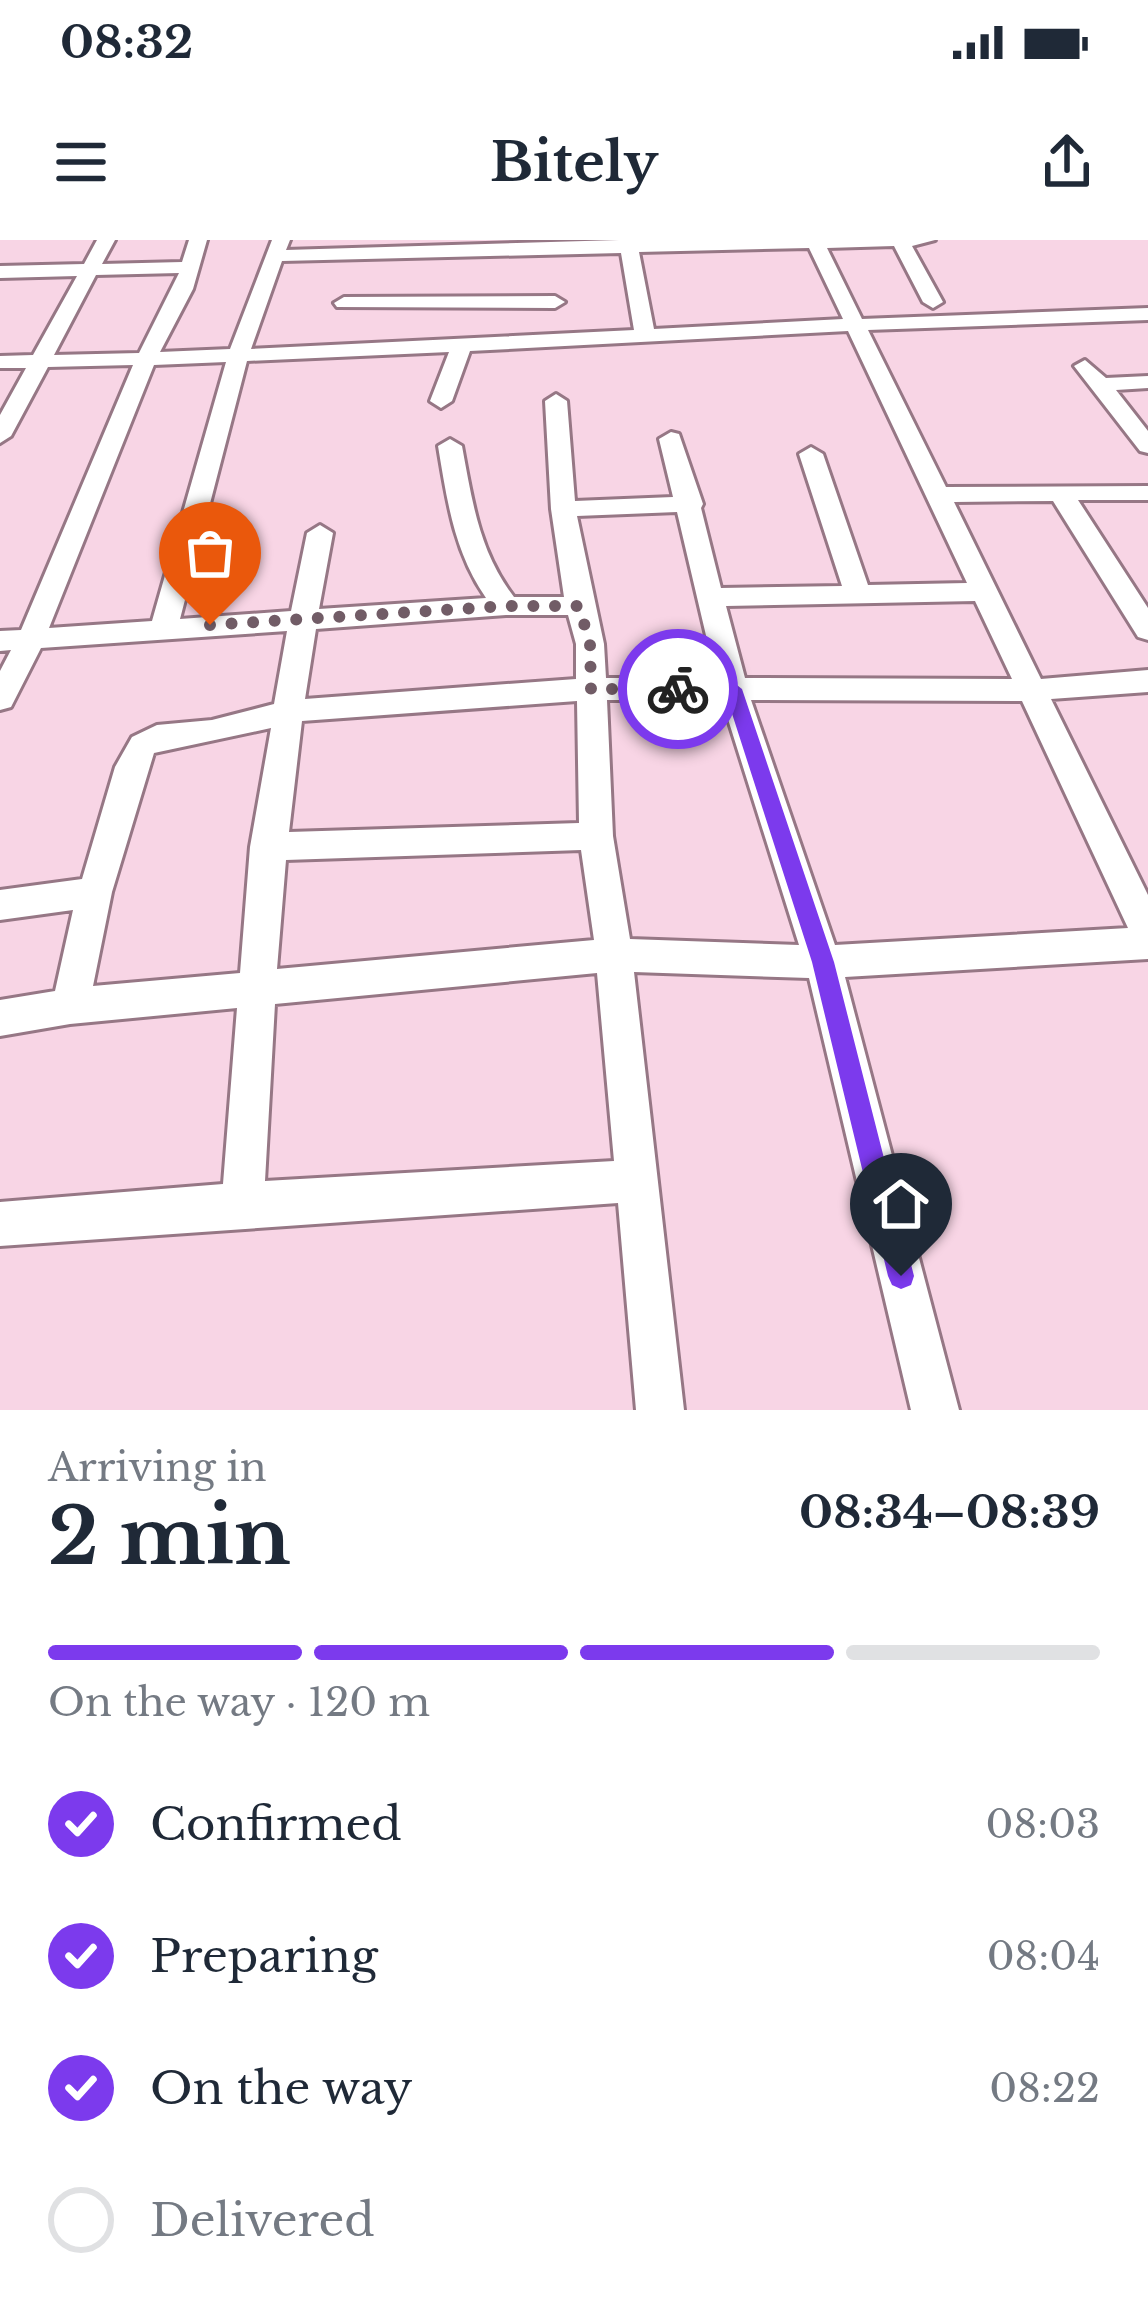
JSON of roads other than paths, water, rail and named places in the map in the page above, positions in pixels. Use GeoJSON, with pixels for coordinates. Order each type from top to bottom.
{"type":"FeatureCollection","features":[{"type":"Feature","properties":{"kind":"street"},"geometry":{"type":"LineString","coordinates":[[0,436],[106,240]]}},
{"type":"Feature","properties":{"kind":"street"},"geometry":{"type":"LineString","coordinates":[[0,699],[30,641],[146,359],[183,289],[198,240]]}},
{"type":"Feature","properties":{"kind":"street"},"geometry":{"type":"LineString","coordinates":[[164,627],[238,356],[277,248],[348,287],[552,276],[629,243],[926,240]]}},
{"type":"Feature","properties":{"kind":"street"},"geometry":{"type":"LineString","coordinates":[[900,241],[933,302]]}},
{"type":"Feature","properties":{"kind":"street"},"geometry":{"type":"LineString","coordinates":[[629,243],[645,336]]}},
{"type":"Feature","properties":{"kind":"street"},"geometry":{"type":"LineString","coordinates":[[815,243],[1148,932]]}},
{"type":"Feature","properties":{"kind":"street"},"geometry":{"type":"LineString","coordinates":[[348,287],[446,246],[552,276]]}},
{"type":"Feature","properties":{"kind":"street"},"geometry":{"type":"LineString","coordinates":[[0,272],[188,268]]}},
{"type":"Feature","properties":{"kind":"street"},"geometry":{"type":"LineString","coordinates":[[552,276],[560,341]]}},
{"type":"Feature","properties":{"kind":"street"},"geometry":{"type":"LineString","coordinates":[[0,362],[461,348],[856,323],[1148,314]]}},
{"type":"Feature","properties":{"kind":"street"},"geometry":{"type":"LineString","coordinates":[[441,401],[461,348]]}},
{"type":"Feature","properties":{"kind":"street"},"geometry":{"type":"LineString","coordinates":[[1148,382],[1093,375],[1148,446]]}},
{"type":"Feature","properties":{"kind":"street"},"geometry":{"type":"LineString","coordinates":[[556,401],[563,509],[590,644],[596,836],[614,955],[660,1410]]}},
{"type":"Feature","properties":{"kind":"street"},"geometry":{"type":"LineString","coordinates":[[671,439],[691,504],[733,689],[823,962],[935,1410]]}},
{"type":"Feature","properties":{"kind":"street"},"geometry":{"type":"LineString","coordinates":[[450,446],[470,555],[506,606]]}},
{"type":"Feature","properties":{"kind":"street"},"geometry":{"type":"LineString","coordinates":[[811,454],[858,594]]}},
{"type":"Feature","properties":{"kind":"street"},"geometry":{"type":"LineString","coordinates":[[1061,493],[1148,630]]}},
{"type":"Feature","properties":{"kind":"street"},"geometry":{"type":"LineString","coordinates":[[938,495],[1148,493]]}},
{"type":"Feature","properties":{"kind":"street"},"geometry":{"type":"LineString","coordinates":[[563,509],[691,504]]}},
{"type":"Feature","properties":{"kind":"street"},"geometry":{"type":"LineString","coordinates":[[243,1204],[267,848],[320,533]]}},
{"type":"Feature","properties":{"kind":"street"},"geometry":{"type":"LineString","coordinates":[[1117,576],[1148,575]]}},
{"type":"Feature","properties":{"kind":"street"},"geometry":{"type":"LineString","coordinates":[[712,597],[982,592]]}},
{"type":"Feature","properties":{"kind":"street"},"geometry":{"type":"LineString","coordinates":[[0,641],[506,606],[579,606]]}},
{"type":"Feature","properties":{"kind":"street"},"geometry":{"type":"LineString","coordinates":[[70,1006],[95,892],[131,767],[143,745],[157,737],[212,732],[290,711],[591,689],[1035,690],[1148,681]]}},
{"type":"Feature","properties":{"kind":"street"},"geometry":{"type":"LineString","coordinates":[[267,848],[596,836]]}},
{"type":"Feature","properties":{"kind":"street"},"geometry":{"type":"LineString","coordinates":[[0,904],[95,892]]}},
{"type":"Feature","properties":{"kind":"street"},"geometry":{"type":"LineString","coordinates":[[0,1018],[70,1006],[614,955],[823,962],[1148,943]]}},
{"type":"Feature","properties":{"kind":"street"},"geometry":{"type":"LineString","coordinates":[[3,1234],[243,1204],[637,1181]]}}]}
